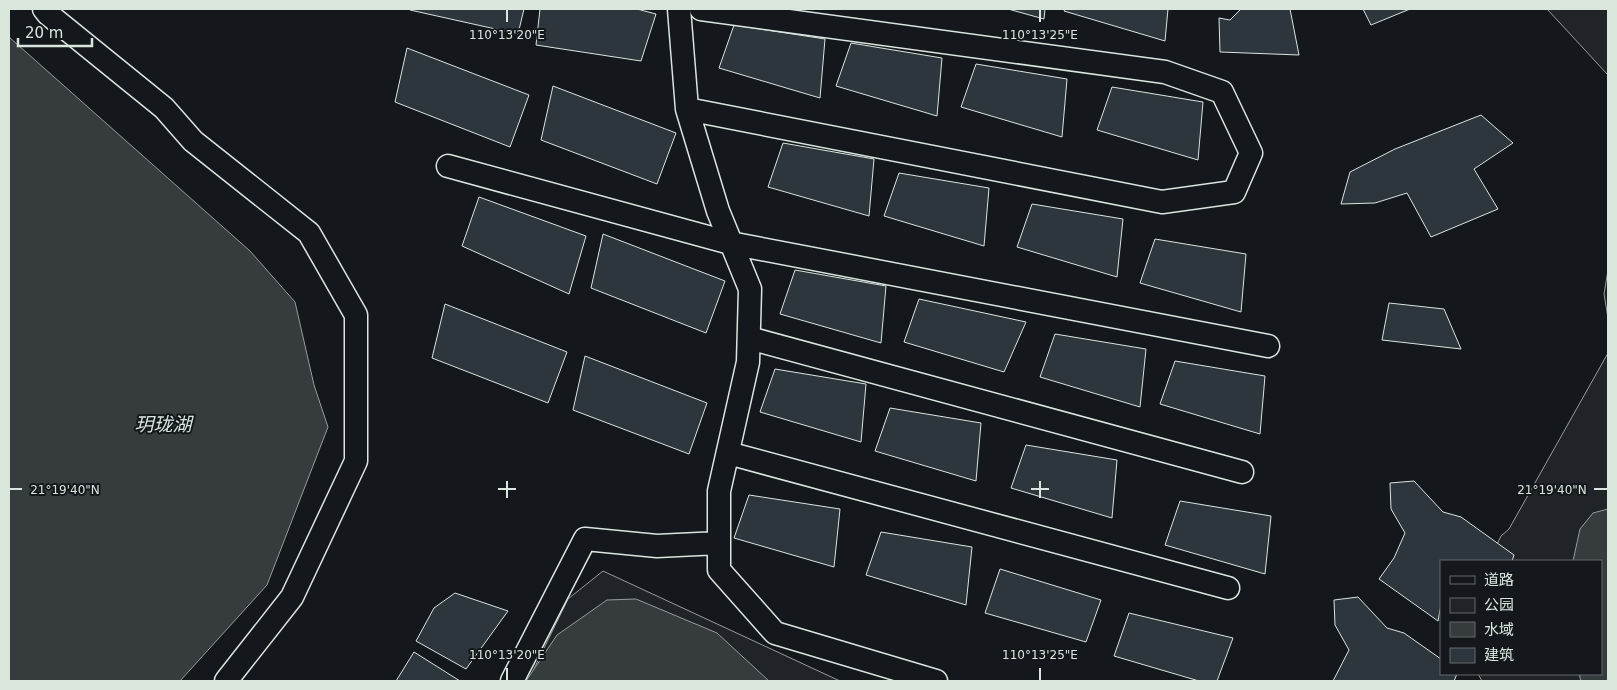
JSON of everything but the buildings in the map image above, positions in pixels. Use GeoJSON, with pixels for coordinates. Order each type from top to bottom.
{"type":"FeatureCollection","features":[{"type":"Feature","properties":{"kind":"street"},"geometry":{"type":"LineString","coordinates":[[44,9],[164,108],[193,141],[308,233],[356,315],[356,461],[292,597],[226,681]]}},
{"type":"Feature","properties":{"kind":"street"},"geometry":{"type":"LineString","coordinates":[[679,9],[687,109],[718,211],[750,289],[748,362],[719,491],[719,570],[775,633],[936,681]]}},
{"type":"Feature","properties":{"kind":"street"},"geometry":{"type":"LineString","coordinates":[[687,109],[1162,202],[1234,192],[1250,153],[1222,92],[1165,72],[701,9]]}},
{"type":"Feature","properties":{"kind":"street"},"geometry":{"type":"LineString","coordinates":[[448,166],[730,242],[1268,346]]}},
{"type":"Feature","properties":{"kind":"street"},"geometry":{"type":"LineString","coordinates":[[749,338],[1242,472]]}},
{"type":"Feature","properties":{"kind":"street"},"geometry":{"type":"LineString","coordinates":[[728,453],[1228,588]]}},
{"type":"Feature","properties":{"kind":"street"},"geometry":{"type":"LineString","coordinates":[[512,681],[585,539],[657,546],[719,543]]}},
{"type":"Feature","properties":{"kind":"green space"},"geometry":{"type":"Polygon","coordinates":[[[1547,9],[1608,9],[1608,75],[1547,9]]]}},
{"type":"Feature","properties":{"kind":"green space"},"geometry":{"type":"Polygon","coordinates":[[[1608,270],[1608,318],[1604,294],[1608,270]]]}},
{"type":"Feature","properties":{"kind":"green space"},"geometry":{"type":"Polygon","coordinates":[[[1608,353],[1608,681],[1482,681],[1479,675],[1602,675],[1602,560],[1489,560],[1501,536],[1509,529],[1608,353]]]}},
{"type":"Feature","properties":{"kind":"green space"},"geometry":{"type":"Polygon","coordinates":[[[603,571],[840,681],[528,681],[568,599],[603,571]]]}},
{"type":"Feature","properties":{"kind":"water","name":"玥珑湖"},"geometry":{"type":"Polygon","coordinates":[[[9,37],[250,251],[295,302],[314,385],[328,427],[267,585],[180,681],[9,681],[9,37]]]}},
{"type":"Feature","properties":{"kind":"water"},"geometry":{"type":"Polygon","coordinates":[[[1608,509],[1608,681],[1581,681],[1579,675],[1602,675],[1602,560],[1573,560],[1580,529],[1593,513],[1608,509]]]}},
{"type":"Feature","properties":{"kind":"water"},"geometry":{"type":"Polygon","coordinates":[[[636,599],[717,633],[769,681],[526,681],[557,635],[607,600],[636,599]]]}}]}
